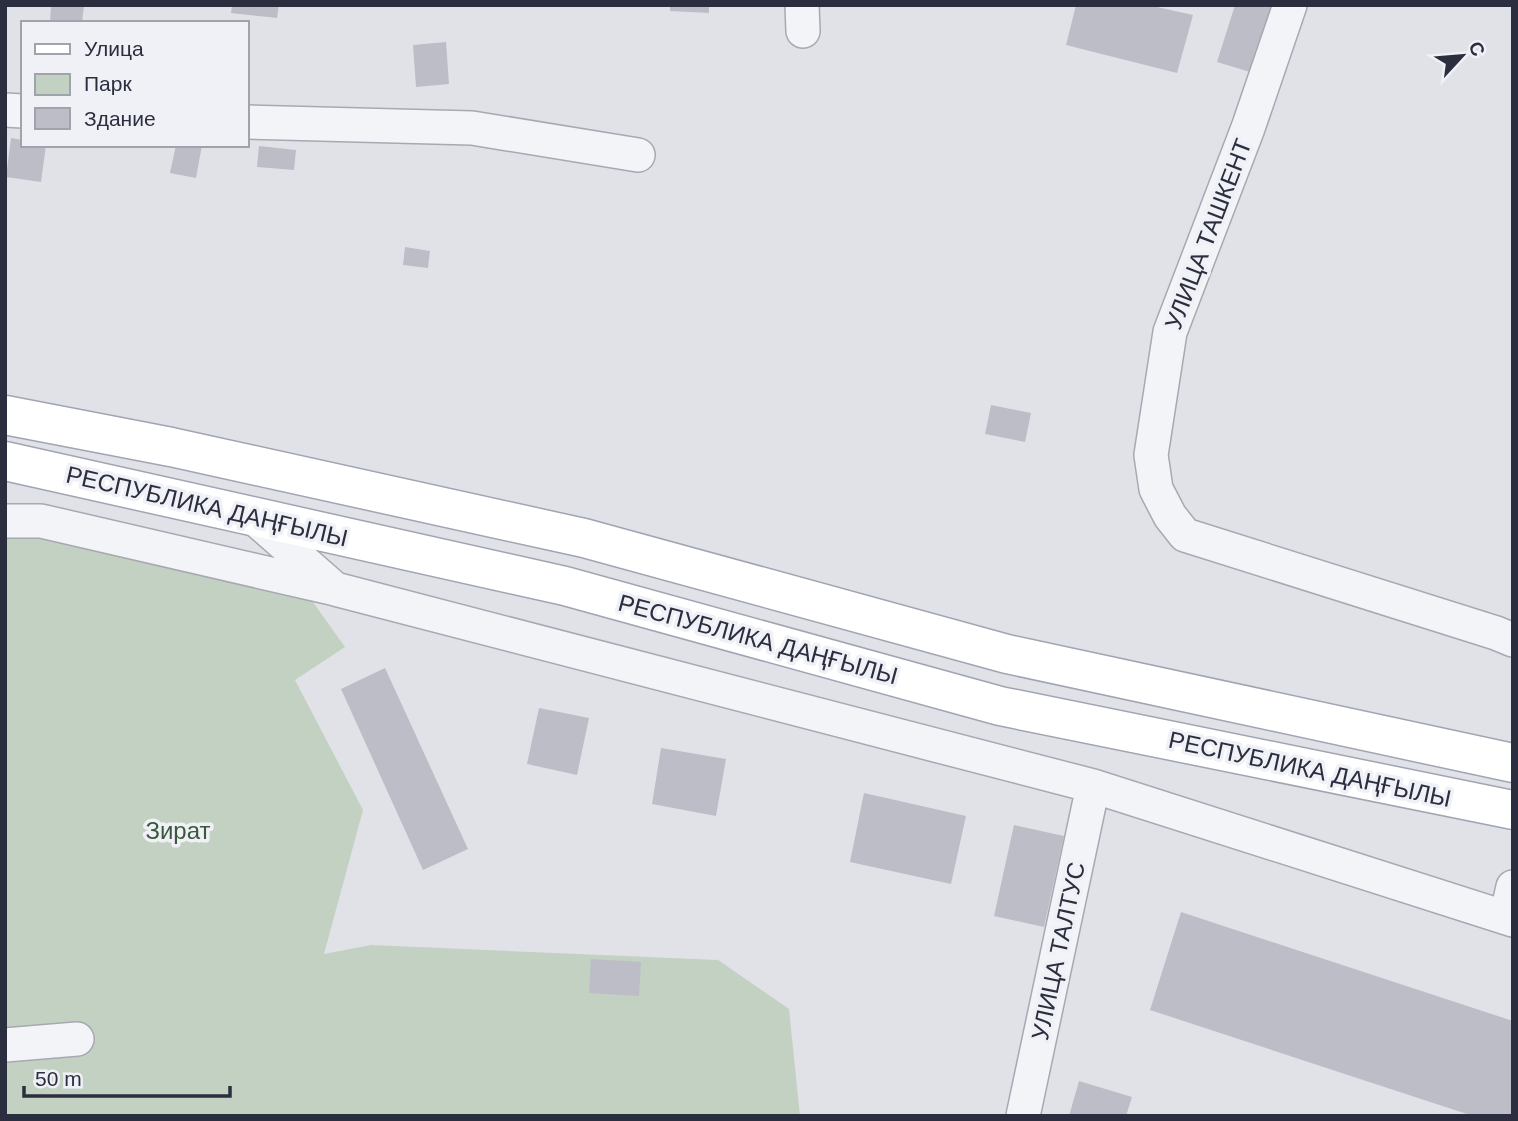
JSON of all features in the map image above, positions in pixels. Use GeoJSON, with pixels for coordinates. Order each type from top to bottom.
{"type":"FeatureCollection","features":[{"type":"Feature","properties":{"kind":"main road","name":"РЕСПУБЛИКА ДАҢҒЫЛЫ"},"geometry":{"type":"LineString","coordinates":[[5,415],[171,447],[584,538],[1007,654],[1513,764]]}},
{"type":"Feature","properties":{"kind":"main road","name":"РЕСПУБЛИКА ДАҢҒЫЛЫ"},"geometry":{"type":"LineString","coordinates":[[5,461],[565,586],[1000,706],[1513,810]]}},
{"type":"Feature","properties":{"kind":"street","name":"УЛИЦА ТАШКЕНТ"},"geometry":{"type":"LineString","coordinates":[[1290,5],[1248,128],[1170,331],[1151,455],[1156,489],[1170,516],[1185,535],[1513,640]]}},
{"type":"Feature","properties":{"kind":"street"},"geometry":{"type":"LineString","coordinates":[[248,122],[472,128],[638,155]]}},
{"type":"Feature","properties":{"kind":"street"},"geometry":{"type":"LineString","coordinates":[[253,517],[335,589]]}},
{"type":"Feature","properties":{"kind":"street"},"geometry":{"type":"LineString","coordinates":[[5,521],[40,521],[335,589],[1093,786],[1510,908]]}},
{"type":"Feature","properties":{"kind":"street","name":"УЛИЦА ТАЛТУС"},"geometry":{"type":"LineString","coordinates":[[1023,1116],[1093,786]]}},
{"type":"Feature","properties":{"kind":"street"},"geometry":{"type":"LineString","coordinates":[[5,1045],[77,1039]]}},
{"type":"Feature","properties":{"kind":"green space","name":"Зират"},"geometry":{"type":"Polygon","coordinates":[[[5,532],[295,577],[345,647],[295,680],[363,810],[324,954],[371,945],[718,960],[789,1009],[800,1116],[5,1116],[5,532]]]}},
{"type":"Feature","properties":{"kind":"building"},"geometry":{"type":"Polygon","coordinates":[[[51,5],[84,5],[82,21],[50,21],[51,5]]]}},
{"type":"Feature","properties":{"kind":"building"},"geometry":{"type":"Polygon","coordinates":[[[232,5],[279,5],[277,18],[231,13],[232,5]]]}},
{"type":"Feature","properties":{"kind":"building"},"geometry":{"type":"Polygon","coordinates":[[[670,5],[709,5],[709,13],[670,11],[670,5]]]}},
{"type":"Feature","properties":{"kind":"building"},"geometry":{"type":"Polygon","coordinates":[[[1076,5],[1148,5],[1193,15],[1177,73],[1066,45],[1076,5]]]}},
{"type":"Feature","properties":{"kind":"building"},"geometry":{"type":"Polygon","coordinates":[[[1235,5],[1272,5],[1250,72],[1217,62],[1235,5]]]}},
{"type":"Feature","properties":{"kind":"building"},"geometry":{"type":"Polygon","coordinates":[[[446,42],[449,84],[416,87],[413,45],[446,42]]]}},
{"type":"Feature","properties":{"kind":"building"},"geometry":{"type":"Polygon","coordinates":[[[11,138],[21,140],[21,147],[46,147],[41,182],[6,177],[11,138]]]}},
{"type":"Feature","properties":{"kind":"building"},"geometry":{"type":"Polygon","coordinates":[[[259,146],[296,150],[294,170],[257,167],[259,146]]]}},
{"type":"Feature","properties":{"kind":"building"},"geometry":{"type":"Polygon","coordinates":[[[176,147],[202,147],[196,178],[170,173],[176,147]]]}},
{"type":"Feature","properties":{"kind":"building"},"geometry":{"type":"Polygon","coordinates":[[[405,247],[430,251],[428,268],[403,265],[405,247]]]}},
{"type":"Feature","properties":{"kind":"building"},"geometry":{"type":"Polygon","coordinates":[[[991,405],[1031,413],[1025,442],[985,434],[991,405]]]}},
{"type":"Feature","properties":{"kind":"building"},"geometry":{"type":"Polygon","coordinates":[[[385,668],[468,849],[423,870],[341,689],[385,668]]]}},
{"type":"Feature","properties":{"kind":"building"},"geometry":{"type":"Polygon","coordinates":[[[539,708],[589,718],[577,775],[527,764],[539,708]]]}},
{"type":"Feature","properties":{"kind":"building"},"geometry":{"type":"Polygon","coordinates":[[[661,748],[726,759],[716,816],[652,804],[661,748]]]}},
{"type":"Feature","properties":{"kind":"building"},"geometry":{"type":"Polygon","coordinates":[[[864,793],[966,816],[951,884],[850,862],[864,793]]]}},
{"type":"Feature","properties":{"kind":"building"},"geometry":{"type":"Polygon","coordinates":[[[1014,825],[1064,836],[1044,927],[994,916],[1014,825]]]}},
{"type":"Feature","properties":{"kind":"building"},"geometry":{"type":"Polygon","coordinates":[[[1181,912],[1513,1021],[1513,1116],[1473,1116],[1150,1010],[1181,912]]]}},
{"type":"Feature","properties":{"kind":"building"},"geometry":{"type":"Polygon","coordinates":[[[591,959],[641,962],[639,996],[589,993],[591,959]]]}},
{"type":"Feature","properties":{"kind":"building"},"geometry":{"type":"Polygon","coordinates":[[[1079,1081],[1132,1097],[1126,1116],[1069,1116],[1079,1081]]]}}]}
